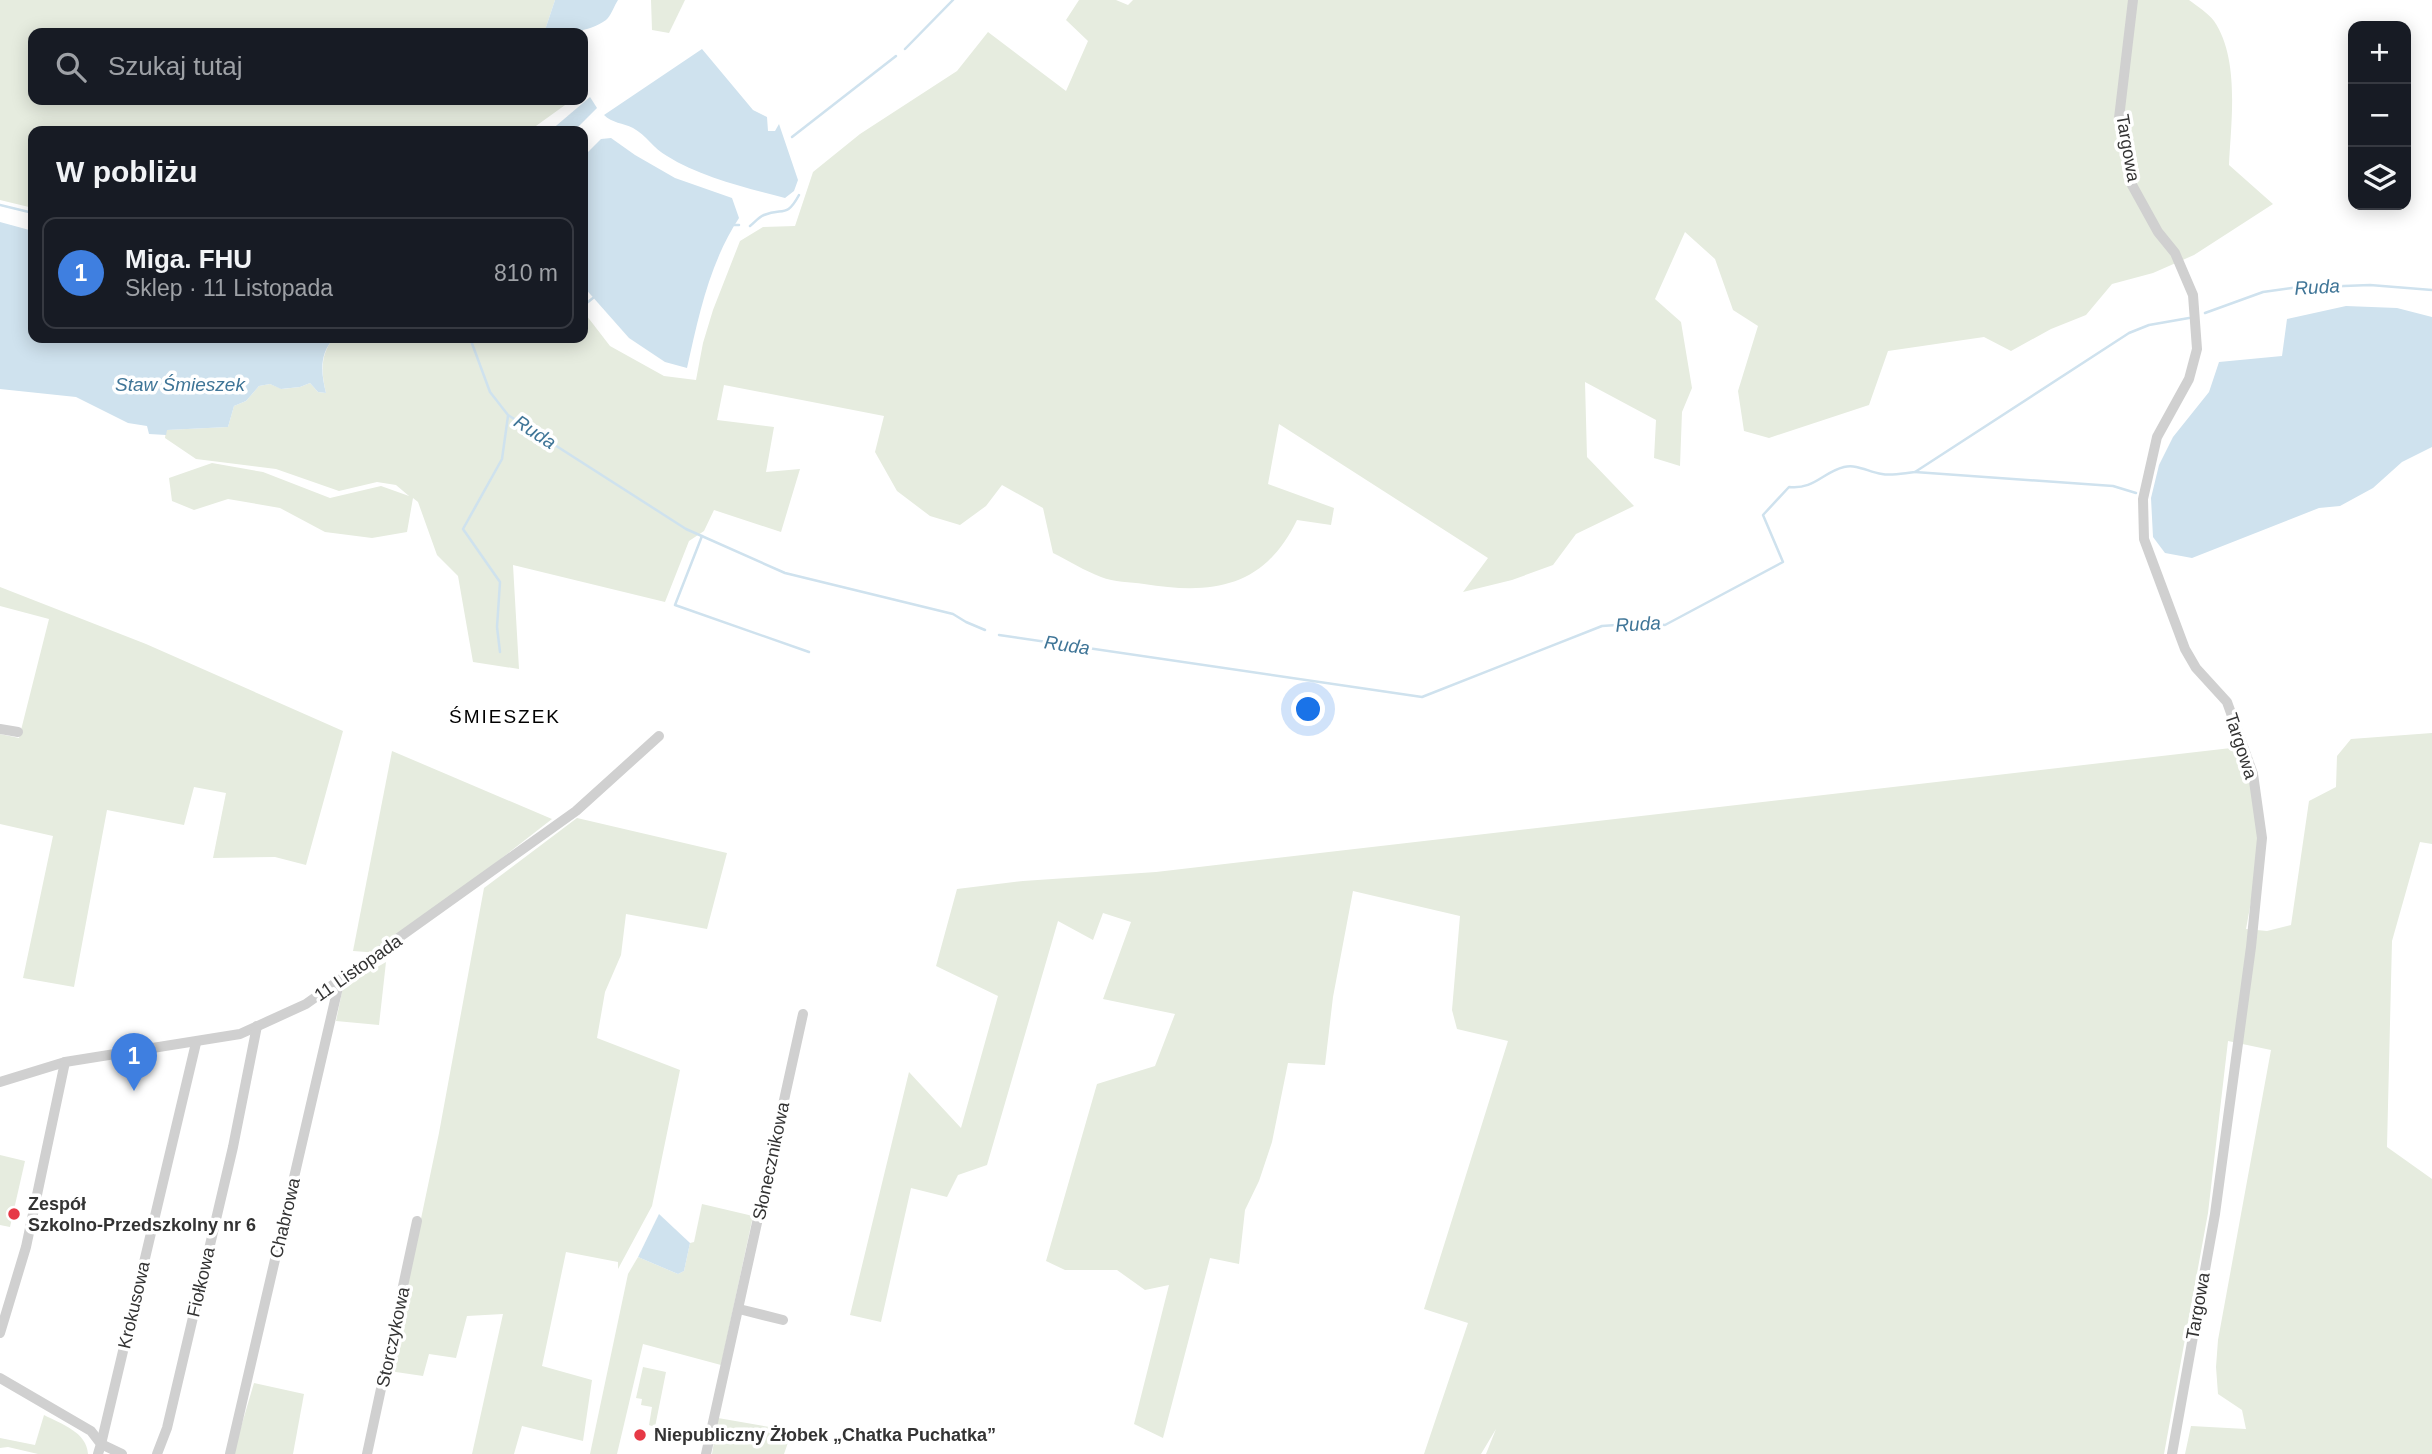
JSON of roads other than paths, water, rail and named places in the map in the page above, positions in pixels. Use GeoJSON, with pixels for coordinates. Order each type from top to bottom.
{"type":"FeatureCollection","features":[{"type":"Feature","properties":{"kind":"street","name":"Targowa"},"geometry":{"type":"LineString","coordinates":[[2133,0],[2119,118],[2132,185],[2158,232],[2175,253],[2193,295],[2197,349],[2189,379],[2157,437],[2143,499],[2144,539],[2185,649],[2196,668],[2227,702],[2253,774],[2262,838],[2251,947],[2215,1214],[2172,1454]]}},
{"type":"Feature","properties":{"kind":"street"},"geometry":{"type":"LineString","coordinates":[[0,729],[18,732]]}},
{"type":"Feature","properties":{"kind":"street","name":"11 Listopada"},"geometry":{"type":"LineString","coordinates":[[0,1082],[65,1062],[240,1034],[306,1004],[339,983],[576,811],[659,736]]}},
{"type":"Feature","properties":{"kind":"street","name":"Chabrowa"},"geometry":{"type":"LineString","coordinates":[[230,1454],[339,983]]}},
{"type":"Feature","properties":{"kind":"street","name":"Słonecznikowa"},"geometry":{"type":"LineString","coordinates":[[706,1454],[803,1014]]}},
{"type":"Feature","properties":{"kind":"street","name":"Fiołkowa"},"geometry":{"type":"LineString","coordinates":[[157,1454],[167,1429],[233,1147],[257,1026]]}},
{"type":"Feature","properties":{"kind":"street","name":"Krokusowa"},"geometry":{"type":"LineString","coordinates":[[100,1449],[195,1043]]}},
{"type":"Feature","properties":{"kind":"street"},"geometry":{"type":"LineString","coordinates":[[0,1333],[26,1247],[65,1062]]}},
{"type":"Feature","properties":{"kind":"street","name":"Storczykowa"},"geometry":{"type":"LineString","coordinates":[[367,1454],[417,1221]]}},
{"type":"Feature","properties":{"kind":"street"},"geometry":{"type":"LineString","coordinates":[[739,1309],[783,1320]]}},
{"type":"Feature","properties":{"kind":"street"},"geometry":{"type":"LineString","coordinates":[[0,1378],[91,1431],[100,1449],[122,1454]]}},
{"type":"Feature","properties":{"kind":"water"},"geometry":{"type":"Polygon","coordinates":[[[555,0],[618,0],[608,18],[592,28],[546,28],[555,0]]]}},
{"type":"Feature","properties":{"kind":"water"},"geometry":{"type":"Polygon","coordinates":[[[702,49],[753,110],[767,117],[768,131],[775,131],[779,124],[798,180],[794,191],[785,198],[694,170],[662,153],[633,128],[604,115],[702,49]]]}},
{"type":"Feature","properties":{"kind":"water"},"geometry":{"type":"Polygon","coordinates":[[[590,97],[597,108],[579,126],[556,126],[581,105],[588,105],[590,97]]]}},
{"type":"Feature","properties":{"kind":"water"},"geometry":{"type":"Polygon","coordinates":[[[611,138],[675,178],[732,198],[739,218],[713,272],[687,368],[665,362],[629,338],[588,292],[588,152],[601,139],[611,138]]]}},
{"type":"Feature","properties":{"kind":"water","name":"Staw Śmieszek"},"geometry":{"type":"Polygon","coordinates":[[[0,222],[28,230],[28,343],[330,343],[322,364],[326,393],[318,392],[310,383],[281,389],[270,384],[259,386],[246,401],[234,406],[228,427],[167,430],[166,435],[149,434],[147,426],[128,423],[76,397],[0,389],[0,222]]]}},
{"type":"Feature","properties":{"kind":"water"},"geometry":{"type":"Polygon","coordinates":[[[2346,306],[2397,308],[2432,317],[2432,447],[2402,462],[2373,488],[2340,506],[2319,508],[2192,558],[2165,553],[2153,537],[2151,498],[2159,465],[2173,437],[2209,392],[2219,362],[2282,356],[2287,319],[2346,306]]]}},
{"type":"Feature","properties":{"kind":"water"},"geometry":{"type":"Polygon","coordinates":[[[659,1214],[690,1243],[684,1271],[678,1274],[638,1257],[659,1214]]]}},
{"type":"Feature","properties":{"kind":"waterway"},"geometry":{"type":"LineString","coordinates":[[905,49],[953,0]]}},
{"type":"Feature","properties":{"kind":"waterway"},"geometry":{"type":"LineString","coordinates":[[792,137],[896,56]]}},
{"type":"Feature","properties":{"kind":"waterway"},"geometry":{"type":"LineString","coordinates":[[750,226],[764,215],[787,210],[799,195]]}},
{"type":"Feature","properties":{"kind":"waterway","name":"Ruda"},"geometry":{"type":"LineString","coordinates":[[0,205],[28,212]]}},
{"type":"Feature","properties":{"kind":"waterway"},"geometry":{"type":"LineString","coordinates":[[734,225],[739,225]]}},
{"type":"Feature","properties":{"kind":"waterway","name":"Ruda"},"geometry":{"type":"LineString","coordinates":[[2205,313],[2263,292],[2292,288],[2370,285],[2432,290]]}},
{"type":"Feature","properties":{"kind":"waterway"},"geometry":{"type":"LineString","coordinates":[[588,302],[593,298]]}},
{"type":"Feature","properties":{"kind":"waterway","name":"Ruda"},"geometry":{"type":"LineString","coordinates":[[999,635],[1422,697],[1602,626],[1645,623],[1665,625],[1783,562],[1763,515],[1789,487],[1805,486],[1837,469],[1849,466],[1886,475],[1915,472],[2129,333],[2149,325],[2189,318]]}},
{"type":"Feature","properties":{"kind":"waterway","name":"Ruda"},"geometry":{"type":"LineString","coordinates":[[472,343],[490,392],[508,415],[686,529],[785,573],[953,614],[985,630]]}},
{"type":"Feature","properties":{"kind":"waterway"},"geometry":{"type":"LineString","coordinates":[[500,652],[497,627],[500,582],[463,529],[502,459],[508,416]]}},
{"type":"Feature","properties":{"kind":"waterway"},"geometry":{"type":"LineString","coordinates":[[1915,472],[2113,486],[2136,493]]}},
{"type":"Feature","properties":{"kind":"waterway"},"geometry":{"type":"LineString","coordinates":[[702,536],[675,605],[809,652]]}},
{"type":"Feature","properties":{"kind":"place","name":"Miga. FHU"},"geometry":{"type":"Point","coordinates":[134,1091]}},
{"type":"Feature","properties":{"kind":"place","name":"Zespół Szkolno-Przedszkolny nr 6"},"geometry":{"type":"Point","coordinates":[14,1214]}},
{"type":"Feature","properties":{"kind":"place","name":"Niepubliczny Żłobek „Chatka Puchatka”"},"geometry":{"type":"Point","coordinates":[640,1435]}},
{"type":"Feature","properties":{"kind":"district","name":"ŚMIESZEK"},"geometry":{"type":"Point","coordinates":[505,716]}}]}
